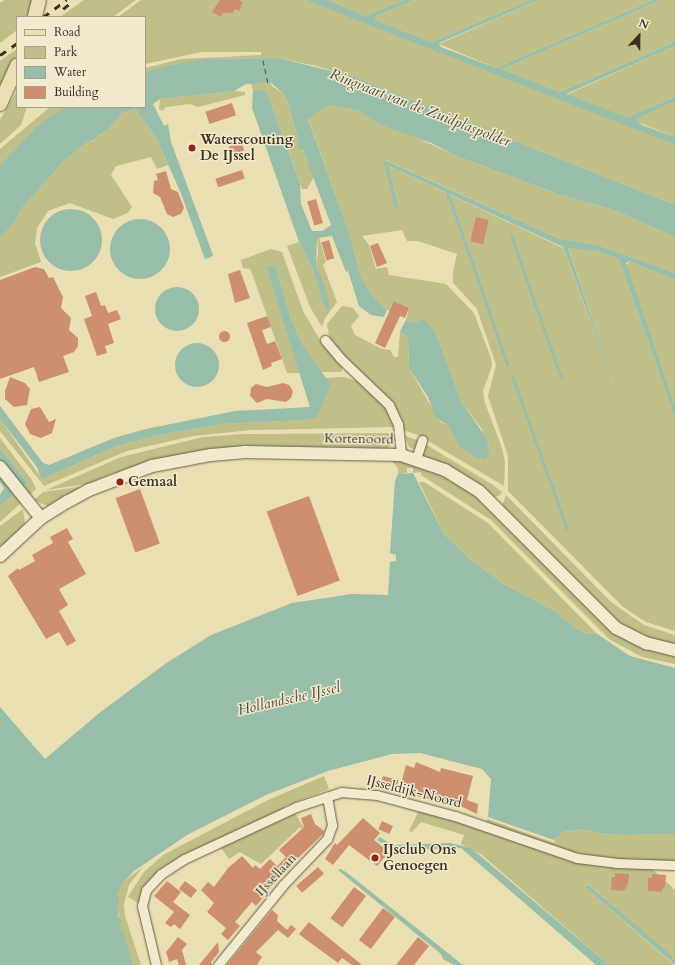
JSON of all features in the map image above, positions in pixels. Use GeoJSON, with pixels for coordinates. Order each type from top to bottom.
{"type":"FeatureCollection","features":[{"type":"Feature","properties":{"kind":"main road"},"geometry":{"type":"LineString","coordinates":[[0,104],[16,68]]}},
{"type":"Feature","properties":{"kind":"main road"},"geometry":{"type":"LineString","coordinates":[[0,115],[16,82]]}},
{"type":"Feature","properties":{"kind":"street"},"geometry":{"type":"LineString","coordinates":[[325,340],[340,358],[389,405],[398,424],[401,455]]}},
{"type":"Feature","properties":{"kind":"street"},"geometry":{"type":"LineString","coordinates":[[416,459],[422,440]]}},
{"type":"Feature","properties":{"kind":"street","name":"Kortenoord"},"geometry":{"type":"LineString","coordinates":[[0,556],[42,518],[89,490],[152,466],[211,455],[280,452],[401,455],[445,470],[479,490],[616,628],[646,643],[675,650]]}},
{"type":"Feature","properties":{"kind":"street"},"geometry":{"type":"LineString","coordinates":[[0,467],[31,508],[42,518]]}},
{"type":"Feature","properties":{"kind":"street","name":"IJsseldijk-Noord"},"geometry":{"type":"LineString","coordinates":[[156,965],[142,906],[146,890],[152,882],[184,859],[296,807],[327,796],[359,792],[377,795],[455,816],[577,858],[616,863],[675,865]]}},
{"type":"Feature","properties":{"kind":"street","name":"IJssellaan"},"geometry":{"type":"LineString","coordinates":[[218,965],[282,885],[328,838],[332,825],[327,796]]}},
{"type":"Feature","properties":{"kind":"green space"},"geometry":{"type":"Polygon","coordinates":[[[4,0],[34,0],[27,16],[16,16],[16,31],[0,43],[0,3],[4,0]]]}},
{"type":"Feature","properties":{"kind":"green space"},"geometry":{"type":"Polygon","coordinates":[[[84,0],[136,0],[114,16],[61,16],[84,0]]]}},
{"type":"Feature","properties":{"kind":"green space"},"geometry":{"type":"Polygon","coordinates":[[[141,0],[306,0],[361,20],[675,145],[675,205],[355,77],[316,66],[279,58],[204,59],[146,72],[146,68],[181,59],[261,55],[261,52],[202,52],[146,64],[146,16],[119,16],[141,0]]]}},
{"type":"Feature","properties":{"kind":"green space"},"geometry":{"type":"Polygon","coordinates":[[[329,0],[405,0],[365,16],[329,0]]]}},
{"type":"Feature","properties":{"kind":"green space"},"geometry":{"type":"Polygon","coordinates":[[[414,0],[530,0],[432,42],[375,20],[376,16],[414,0]]]}},
{"type":"Feature","properties":{"kind":"green space"},"geometry":{"type":"Polygon","coordinates":[[[538,0],[653,0],[496,68],[439,44],[538,0]]]}},
{"type":"Feature","properties":{"kind":"green space"},"geometry":{"type":"Polygon","coordinates":[[[661,0],[675,0],[675,42],[560,92],[502,69],[661,0]]]}},
{"type":"Feature","properties":{"kind":"green space"},"geometry":{"type":"Polygon","coordinates":[[[675,46],[675,97],[627,117],[566,95],[675,46]]]}},
{"type":"Feature","properties":{"kind":"green space"},"geometry":{"type":"Polygon","coordinates":[[[16,50],[16,57],[0,93],[0,61],[16,50]]]}},
{"type":"Feature","properties":{"kind":"green space"},"geometry":{"type":"Polygon","coordinates":[[[270,82],[272,86],[284,94],[287,100],[299,142],[314,177],[307,189],[302,189],[267,92],[258,89],[253,91],[251,83],[270,82]]]}},
{"type":"Feature","properties":{"kind":"green space"},"geometry":{"type":"Polygon","coordinates":[[[234,91],[245,92],[245,95],[198,107],[190,104],[166,107],[162,111],[159,109],[160,99],[234,91]]]}},
{"type":"Feature","properties":{"kind":"green space"},"geometry":{"type":"Polygon","coordinates":[[[16,93],[16,108],[27,108],[21,125],[0,144],[0,120],[16,93]]]}},
{"type":"Feature","properties":{"kind":"green space"},"geometry":{"type":"Polygon","coordinates":[[[675,101],[675,137],[635,121],[635,118],[675,101]]]}},
{"type":"Feature","properties":{"kind":"green space"},"geometry":{"type":"Polygon","coordinates":[[[328,105],[359,111],[454,155],[558,194],[614,210],[675,237],[675,273],[598,245],[560,239],[386,160],[398,207],[389,166],[563,248],[619,397],[568,247],[597,251],[619,259],[675,418],[675,631],[646,622],[623,607],[508,491],[508,456],[488,396],[496,365],[477,309],[453,283],[453,272],[457,254],[418,241],[407,241],[402,230],[362,236],[369,245],[376,269],[387,267],[389,275],[446,284],[474,313],[491,358],[492,366],[483,391],[485,403],[502,448],[505,463],[504,486],[420,436],[404,430],[382,392],[343,357],[330,341],[327,324],[342,306],[353,308],[359,316],[351,326],[355,335],[382,349],[390,350],[394,357],[398,357],[400,331],[408,339],[409,368],[440,422],[448,426],[459,446],[489,446],[481,428],[461,401],[436,333],[406,320],[409,308],[395,301],[390,311],[387,310],[372,295],[360,275],[350,235],[308,118],[328,105]]]}},
{"type":"Feature","properties":{"kind":"green space"},"geometry":{"type":"Polygon","coordinates":[[[49,108],[65,108],[35,128],[0,165],[0,149],[49,108]]]}},
{"type":"Feature","properties":{"kind":"green space"},"geometry":{"type":"Polygon","coordinates":[[[135,108],[156,138],[168,165],[157,169],[151,157],[116,166],[111,175],[132,207],[128,213],[113,219],[70,203],[48,211],[37,228],[35,243],[41,262],[0,277],[0,238],[14,223],[21,209],[63,162],[88,141],[92,142],[107,130],[121,114],[135,108]]]}},
{"type":"Feature","properties":{"kind":"green space"},"geometry":{"type":"Polygon","coordinates":[[[317,237],[319,237],[326,262],[323,265],[337,302],[325,318],[322,327],[310,307],[287,246],[299,242],[312,267],[324,307],[316,263],[318,253],[317,237]]]}},
{"type":"Feature","properties":{"kind":"green space"},"geometry":{"type":"Polygon","coordinates":[[[271,249],[282,252],[303,311],[320,340],[342,365],[342,372],[321,372],[302,344],[291,319],[276,267],[267,270],[300,373],[287,373],[253,276],[250,269],[243,268],[241,260],[271,249]]]}},
{"type":"Feature","properties":{"kind":"green space"},"geometry":{"type":"Polygon","coordinates":[[[629,261],[675,280],[675,406],[626,266],[629,261]]]}},
{"type":"Feature","properties":{"kind":"green space"},"geometry":{"type":"Polygon","coordinates":[[[344,377],[362,383],[386,407],[395,427],[251,430],[193,436],[127,451],[44,486],[0,431],[0,419],[42,479],[117,446],[155,436],[222,424],[303,420],[331,385],[325,378],[344,377]]]}},
{"type":"Feature","properties":{"kind":"green space"},"geometry":{"type":"Polygon","coordinates":[[[244,434],[396,434],[395,442],[386,449],[295,448],[110,474],[88,484],[46,490],[121,457],[203,437],[244,434]]]}},
{"type":"Feature","properties":{"kind":"green space"},"geometry":{"type":"Polygon","coordinates":[[[405,436],[420,441],[415,450],[409,447],[405,436]]]}},
{"type":"Feature","properties":{"kind":"green space"},"geometry":{"type":"Polygon","coordinates":[[[0,438],[32,480],[36,489],[0,522],[0,506],[28,483],[0,448],[0,438]]]}},
{"type":"Feature","properties":{"kind":"green space"},"geometry":{"type":"Polygon","coordinates":[[[425,444],[502,492],[500,495],[493,498],[420,456],[425,444]]]}},
{"type":"Feature","properties":{"kind":"green space"},"geometry":{"type":"Polygon","coordinates":[[[397,459],[425,467],[469,489],[601,619],[675,655],[675,664],[642,657],[609,639],[491,520],[421,475],[421,472],[413,473],[413,468],[407,468],[407,473],[398,474],[398,468],[391,460],[397,459]]]}},
{"type":"Feature","properties":{"kind":"green space"},"geometry":{"type":"Polygon","coordinates":[[[419,482],[424,482],[488,523],[596,633],[589,634],[578,630],[553,610],[502,583],[472,561],[444,534],[419,482]]]}},
{"type":"Feature","properties":{"kind":"green space"},"geometry":{"type":"Polygon","coordinates":[[[85,486],[49,507],[34,500],[43,492],[85,486]]]}},
{"type":"Feature","properties":{"kind":"green space"},"geometry":{"type":"Polygon","coordinates":[[[506,495],[611,602],[644,625],[675,635],[675,646],[661,644],[618,623],[606,613],[502,506],[506,495]]]}},
{"type":"Feature","properties":{"kind":"green space"},"geometry":{"type":"Polygon","coordinates":[[[23,509],[25,524],[0,549],[0,526],[23,509]]]}},
{"type":"Feature","properties":{"kind":"green space"},"geometry":{"type":"Polygon","coordinates":[[[324,776],[329,789],[285,806],[282,810],[164,866],[143,888],[138,903],[128,897],[143,873],[163,855],[268,800],[324,776]]]}},
{"type":"Feature","properties":{"kind":"green space"},"geometry":{"type":"Polygon","coordinates":[[[419,810],[453,819],[532,847],[651,868],[675,890],[675,960],[590,885],[588,884],[585,887],[674,965],[609,965],[482,855],[461,844],[464,835],[421,822],[412,832],[409,831],[419,810]]]}},
{"type":"Feature","properties":{"kind":"green space"},"geometry":{"type":"Polygon","coordinates":[[[295,813],[304,828],[299,828],[261,864],[240,852],[229,859],[221,848],[228,842],[295,813]]]}},
{"type":"Feature","properties":{"kind":"green space"},"geometry":{"type":"Polygon","coordinates":[[[487,819],[555,843],[554,840],[563,832],[582,829],[596,833],[624,835],[675,834],[675,862],[612,860],[576,855],[486,823],[487,819]]]}},
{"type":"Feature","properties":{"kind":"green space"},"geometry":{"type":"Polygon","coordinates":[[[143,867],[129,885],[124,904],[125,916],[141,965],[133,965],[120,928],[117,896],[124,881],[143,867]]]}},
{"type":"Feature","properties":{"kind":"water"},"geometry":{"type":"Polygon","coordinates":[[[306,0],[329,0],[365,16],[405,0],[414,0],[376,16],[375,20],[432,42],[530,0],[538,0],[439,43],[441,47],[496,68],[653,0],[661,0],[502,69],[560,92],[675,42],[675,46],[566,94],[627,117],[675,97],[675,101],[635,119],[642,125],[675,137],[675,145],[306,0]]]}},
{"type":"Feature","properties":{"kind":"water","name":"Ringvaart van de Zuidplaspolder"},"geometry":{"type":"Polygon","coordinates":[[[279,58],[355,77],[675,205],[675,237],[614,210],[558,194],[454,155],[431,143],[379,124],[359,111],[328,105],[308,119],[350,235],[360,275],[372,295],[387,310],[384,317],[371,315],[359,306],[348,271],[346,272],[332,236],[317,238],[316,265],[326,290],[330,308],[327,310],[323,304],[312,267],[299,242],[252,108],[253,91],[258,89],[267,92],[300,184],[301,204],[312,231],[322,231],[331,225],[303,150],[297,148],[299,142],[287,100],[284,94],[270,82],[246,84],[234,91],[160,99],[153,104],[164,126],[168,124],[171,142],[213,255],[205,259],[180,191],[156,138],[135,108],[146,108],[146,72],[166,66],[204,59],[279,58]]]}},
{"type":"Feature","properties":{"kind":"water"},"geometry":{"type":"Polygon","coordinates":[[[64,108],[135,108],[121,114],[107,130],[91,142],[88,141],[63,162],[21,209],[14,223],[0,238],[0,165],[35,128],[64,108]]]}},
{"type":"Feature","properties":{"kind":"water"},"geometry":{"type":"Polygon","coordinates":[[[385,160],[560,239],[598,245],[675,273],[675,280],[629,261],[626,263],[675,406],[675,418],[619,259],[597,251],[568,248],[619,397],[563,247],[389,166],[398,207],[395,208],[384,163],[385,160]]]}},
{"type":"Feature","properties":{"kind":"water"},"geometry":{"type":"Polygon","coordinates":[[[71,209],[83,212],[93,218],[99,228],[102,240],[99,252],[93,262],[83,268],[71,271],[59,268],[49,262],[43,252],[40,240],[43,228],[49,218],[59,212],[71,209]]]}},
{"type":"Feature","properties":{"kind":"water"},"geometry":{"type":"Polygon","coordinates":[[[140,219],[157,224],[165,232],[170,249],[165,266],[157,274],[140,279],[123,274],[115,266],[110,249],[115,232],[123,224],[140,219]]]}},
{"type":"Feature","properties":{"kind":"water"},"geometry":{"type":"Polygon","coordinates":[[[272,265],[276,267],[291,319],[302,344],[331,385],[317,417],[303,420],[222,424],[155,436],[117,446],[42,479],[37,467],[0,419],[0,406],[43,463],[49,465],[114,438],[146,429],[235,411],[310,407],[267,270],[268,266],[272,265]]]}},
{"type":"Feature","properties":{"kind":"water"},"geometry":{"type":"Polygon","coordinates":[[[173,287],[181,287],[186,288],[193,293],[198,300],[198,318],[193,325],[186,330],[173,331],[165,328],[158,321],[155,313],[155,305],[158,297],[165,290],[173,287]]]}},
{"type":"Feature","properties":{"kind":"water"},"geometry":{"type":"Polygon","coordinates":[[[424,319],[436,333],[461,401],[487,439],[489,453],[485,459],[475,457],[459,446],[448,426],[435,417],[428,397],[409,368],[408,339],[400,331],[406,320],[414,323],[424,319]]]}},
{"type":"Feature","properties":{"kind":"water"},"geometry":{"type":"Polygon","coordinates":[[[193,343],[201,343],[206,344],[213,349],[218,356],[218,374],[213,381],[206,386],[193,387],[185,384],[178,377],[175,369],[175,361],[178,353],[185,346],[193,343]]]}},
{"type":"Feature","properties":{"kind":"water"},"geometry":{"type":"Polygon","coordinates":[[[0,448],[28,483],[0,506],[0,495],[4,488],[0,482],[0,448]]]}},
{"type":"Feature","properties":{"kind":"water","name":"Hollandsche IJssel"},"geometry":{"type":"Polygon","coordinates":[[[413,473],[444,534],[472,561],[502,583],[553,610],[578,630],[589,634],[596,633],[630,656],[675,668],[675,834],[624,835],[596,833],[582,829],[563,832],[554,840],[488,817],[491,779],[482,769],[420,753],[392,754],[328,771],[266,795],[187,835],[134,871],[124,881],[117,896],[119,899],[118,916],[121,920],[120,928],[123,931],[133,965],[0,965],[0,707],[45,759],[98,714],[165,664],[211,635],[292,603],[352,594],[388,595],[390,562],[396,561],[396,555],[390,553],[395,481],[398,474],[413,473]]]}},
{"type":"Feature","properties":{"kind":"water"},"geometry":{"type":"Polygon","coordinates":[[[380,837],[392,845],[450,843],[471,848],[609,965],[596,965],[461,848],[392,850],[377,840],[380,837]]]}},
{"type":"Feature","properties":{"kind":"water"},"geometry":{"type":"Polygon","coordinates":[[[340,869],[346,872],[463,965],[454,965],[443,959],[441,954],[338,870],[340,869]]]}},
{"type":"Feature","properties":{"kind":"water"},"geometry":{"type":"Polygon","coordinates":[[[588,884],[664,949],[675,960],[675,965],[585,887],[588,884]]]}},
{"type":"Feature","properties":{"kind":"building"},"geometry":{"type":"Polygon","coordinates":[[[220,0],[239,0],[243,2],[239,11],[235,9],[233,13],[223,13],[221,17],[212,12],[220,0]]]}},
{"type":"Feature","properties":{"kind":"building"},"geometry":{"type":"Polygon","coordinates":[[[232,103],[236,115],[209,124],[205,112],[232,103]]]}},
{"type":"Feature","properties":{"kind":"building"},"geometry":{"type":"Polygon","coordinates":[[[241,142],[244,150],[232,155],[229,147],[241,142]]]}},
{"type":"Feature","properties":{"kind":"building"},"geometry":{"type":"Polygon","coordinates":[[[242,170],[245,179],[218,187],[215,179],[242,170]]]}},
{"type":"Feature","properties":{"kind":"building"},"geometry":{"type":"Polygon","coordinates":[[[166,171],[171,189],[178,192],[184,208],[181,214],[173,217],[167,214],[160,197],[153,193],[154,181],[158,180],[156,174],[166,171]]]}},
{"type":"Feature","properties":{"kind":"building"},"geometry":{"type":"Polygon","coordinates":[[[316,199],[323,223],[314,226],[307,201],[316,199]]]}},
{"type":"Feature","properties":{"kind":"building"},"geometry":{"type":"Polygon","coordinates":[[[476,217],[489,220],[483,244],[470,241],[476,217]]]}},
{"type":"Feature","properties":{"kind":"building"},"geometry":{"type":"Polygon","coordinates":[[[329,240],[334,258],[327,260],[321,242],[329,240]]]}},
{"type":"Feature","properties":{"kind":"building"},"geometry":{"type":"Polygon","coordinates":[[[378,243],[387,263],[377,267],[370,246],[378,243]]]}},
{"type":"Feature","properties":{"kind":"building"},"geometry":{"type":"Polygon","coordinates":[[[35,267],[44,269],[49,278],[53,277],[63,297],[61,308],[71,318],[69,330],[78,338],[78,346],[74,352],[63,356],[69,372],[39,382],[34,367],[0,379],[0,280],[35,267]]]}},
{"type":"Feature","properties":{"kind":"building"},"geometry":{"type":"Polygon","coordinates":[[[240,270],[250,298],[235,303],[228,274],[240,270]]]}},
{"type":"Feature","properties":{"kind":"building"},"geometry":{"type":"Polygon","coordinates":[[[96,292],[101,306],[105,305],[108,313],[117,310],[121,319],[108,324],[114,343],[105,346],[107,353],[97,356],[84,319],[92,316],[85,296],[96,292]]]}},
{"type":"Feature","properties":{"kind":"building"},"geometry":{"type":"Polygon","coordinates":[[[394,301],[409,308],[405,318],[400,316],[385,348],[375,343],[394,301]]]}},
{"type":"Feature","properties":{"kind":"building"},"geometry":{"type":"Polygon","coordinates":[[[267,316],[271,327],[262,330],[267,344],[275,341],[282,359],[271,363],[272,366],[263,370],[247,323],[267,316]]]}},
{"type":"Feature","properties":{"kind":"building"},"geometry":{"type":"Polygon","coordinates":[[[222,331],[226,331],[228,332],[228,340],[222,341],[219,338],[219,334],[222,331]]]}},
{"type":"Feature","properties":{"kind":"building"},"geometry":{"type":"Polygon","coordinates":[[[10,377],[25,383],[30,389],[27,405],[14,407],[5,399],[5,391],[10,377]]]}},
{"type":"Feature","properties":{"kind":"building"},"geometry":{"type":"Polygon","coordinates":[[[283,383],[289,385],[293,391],[291,398],[286,402],[267,399],[257,403],[250,396],[251,388],[256,384],[267,387],[283,383]]]}},
{"type":"Feature","properties":{"kind":"building"},"geometry":{"type":"Polygon","coordinates":[[[40,407],[49,422],[56,419],[52,433],[41,438],[30,434],[25,424],[31,409],[40,407]]]}},
{"type":"Feature","properties":{"kind":"building"},"geometry":{"type":"Polygon","coordinates":[[[140,489],[160,544],[135,552],[116,498],[140,489]]]}},
{"type":"Feature","properties":{"kind":"building"},"geometry":{"type":"Polygon","coordinates":[[[309,496],[340,581],[297,596],[267,511],[309,496]]]}},
{"type":"Feature","properties":{"kind":"building"},"geometry":{"type":"Polygon","coordinates":[[[67,528],[73,539],[68,542],[86,574],[59,589],[68,605],[59,611],[76,641],[67,646],[59,632],[46,639],[8,576],[18,568],[19,570],[35,561],[32,555],[53,543],[50,537],[67,528]]]}},
{"type":"Feature","properties":{"kind":"building"},"geometry":{"type":"Polygon","coordinates":[[[416,762],[440,772],[441,768],[473,776],[467,800],[478,804],[477,814],[452,802],[451,805],[412,795],[414,787],[401,784],[406,765],[414,768],[416,762]]]}},
{"type":"Feature","properties":{"kind":"building"},"geometry":{"type":"Polygon","coordinates":[[[383,776],[398,780],[395,792],[380,788],[383,776]]]}},
{"type":"Feature","properties":{"kind":"building"},"geometry":{"type":"Polygon","coordinates":[[[311,814],[315,824],[324,831],[323,834],[273,882],[275,883],[256,906],[252,902],[235,922],[240,926],[228,940],[221,934],[226,928],[207,912],[214,903],[201,890],[208,882],[214,887],[228,868],[242,856],[253,868],[255,865],[260,869],[270,859],[277,866],[286,857],[279,850],[304,827],[301,818],[311,814]]]}},
{"type":"Feature","properties":{"kind":"building"},"geometry":{"type":"Polygon","coordinates":[[[363,818],[380,833],[374,840],[389,852],[377,866],[349,845],[333,865],[325,859],[335,843],[337,845],[363,818]]]}},
{"type":"Feature","properties":{"kind":"building"},"geometry":{"type":"Polygon","coordinates":[[[382,821],[393,826],[389,834],[378,829],[382,821]]]}},
{"type":"Feature","properties":{"kind":"building"},"geometry":{"type":"Polygon","coordinates":[[[318,867],[324,874],[302,893],[296,886],[318,867]]]}},
{"type":"Feature","properties":{"kind":"building"},"geometry":{"type":"Polygon","coordinates":[[[615,873],[629,874],[628,884],[624,891],[611,890],[612,877],[615,877],[615,873]]]}},
{"type":"Feature","properties":{"kind":"building"},"geometry":{"type":"Polygon","coordinates":[[[652,874],[666,875],[665,886],[661,892],[648,891],[648,878],[652,878],[652,874]]]}},
{"type":"Feature","properties":{"kind":"building"},"geometry":{"type":"Polygon","coordinates":[[[167,881],[181,892],[173,902],[190,915],[180,929],[174,924],[171,927],[165,923],[174,912],[154,896],[167,881]]]}},
{"type":"Feature","properties":{"kind":"building"},"geometry":{"type":"Polygon","coordinates":[[[185,881],[197,890],[191,898],[179,889],[185,881]]]}},
{"type":"Feature","properties":{"kind":"building"},"geometry":{"type":"Polygon","coordinates":[[[354,887],[366,896],[343,927],[331,918],[354,887]]]}},
{"type":"Feature","properties":{"kind":"building"},"geometry":{"type":"Polygon","coordinates":[[[383,908],[395,917],[371,949],[359,940],[383,908]]]}},
{"type":"Feature","properties":{"kind":"building"},"geometry":{"type":"Polygon","coordinates":[[[272,910],[278,915],[277,921],[287,930],[291,925],[296,929],[288,938],[278,930],[256,952],[262,957],[257,965],[227,965],[272,910]]]}},
{"type":"Feature","properties":{"kind":"building"},"geometry":{"type":"Polygon","coordinates":[[[309,922],[362,965],[352,965],[342,958],[338,963],[299,934],[309,922]]]}},
{"type":"Feature","properties":{"kind":"building"},"geometry":{"type":"Polygon","coordinates":[[[178,937],[187,944],[182,950],[186,965],[179,965],[177,959],[169,962],[166,952],[178,937]]]}},
{"type":"Feature","properties":{"kind":"building"},"geometry":{"type":"Polygon","coordinates":[[[418,937],[429,946],[414,965],[396,965],[418,937]]]}},
{"type":"Feature","properties":{"kind":"building"},"geometry":{"type":"Polygon","coordinates":[[[218,942],[219,952],[211,962],[212,965],[199,965],[218,942]]]}},
{"type":"Feature","properties":{"kind":"waterway"},"geometry":{"type":"LineString","coordinates":[[448,193],[508,365]]}},
{"type":"Feature","properties":{"kind":"waterway"},"geometry":{"type":"LineString","coordinates":[[511,234],[561,377]]}},
{"type":"Feature","properties":{"kind":"waterway"},"geometry":{"type":"LineString","coordinates":[[512,375],[567,528]]}},
{"type":"Feature","properties":{"kind":"ferry route"},"geometry":{"type":"LineString","coordinates":[[263,60],[268,83]]}},
{"type":"Feature","properties":{"kind":"railway"},"geometry":{"type":"LineString","coordinates":[[44,16],[66,0]]}},
{"type":"Feature","properties":{"kind":"railway"},"geometry":{"type":"LineString","coordinates":[[63,9],[74,0]]}},
{"type":"Feature","properties":{"kind":"railway"},"geometry":{"type":"LineString","coordinates":[[0,55],[16,44]]}},
{"type":"Feature","properties":{"kind":"place","name":"Waterscouting De IJssel"},"geometry":{"type":"Point","coordinates":[192,148]}},
{"type":"Feature","properties":{"kind":"place","name":"Gemaal"},"geometry":{"type":"Point","coordinates":[120,482]}},
{"type":"Feature","properties":{"kind":"place","name":"IJsclub Ons Genoegen"},"geometry":{"type":"Point","coordinates":[375,858]}}]}
